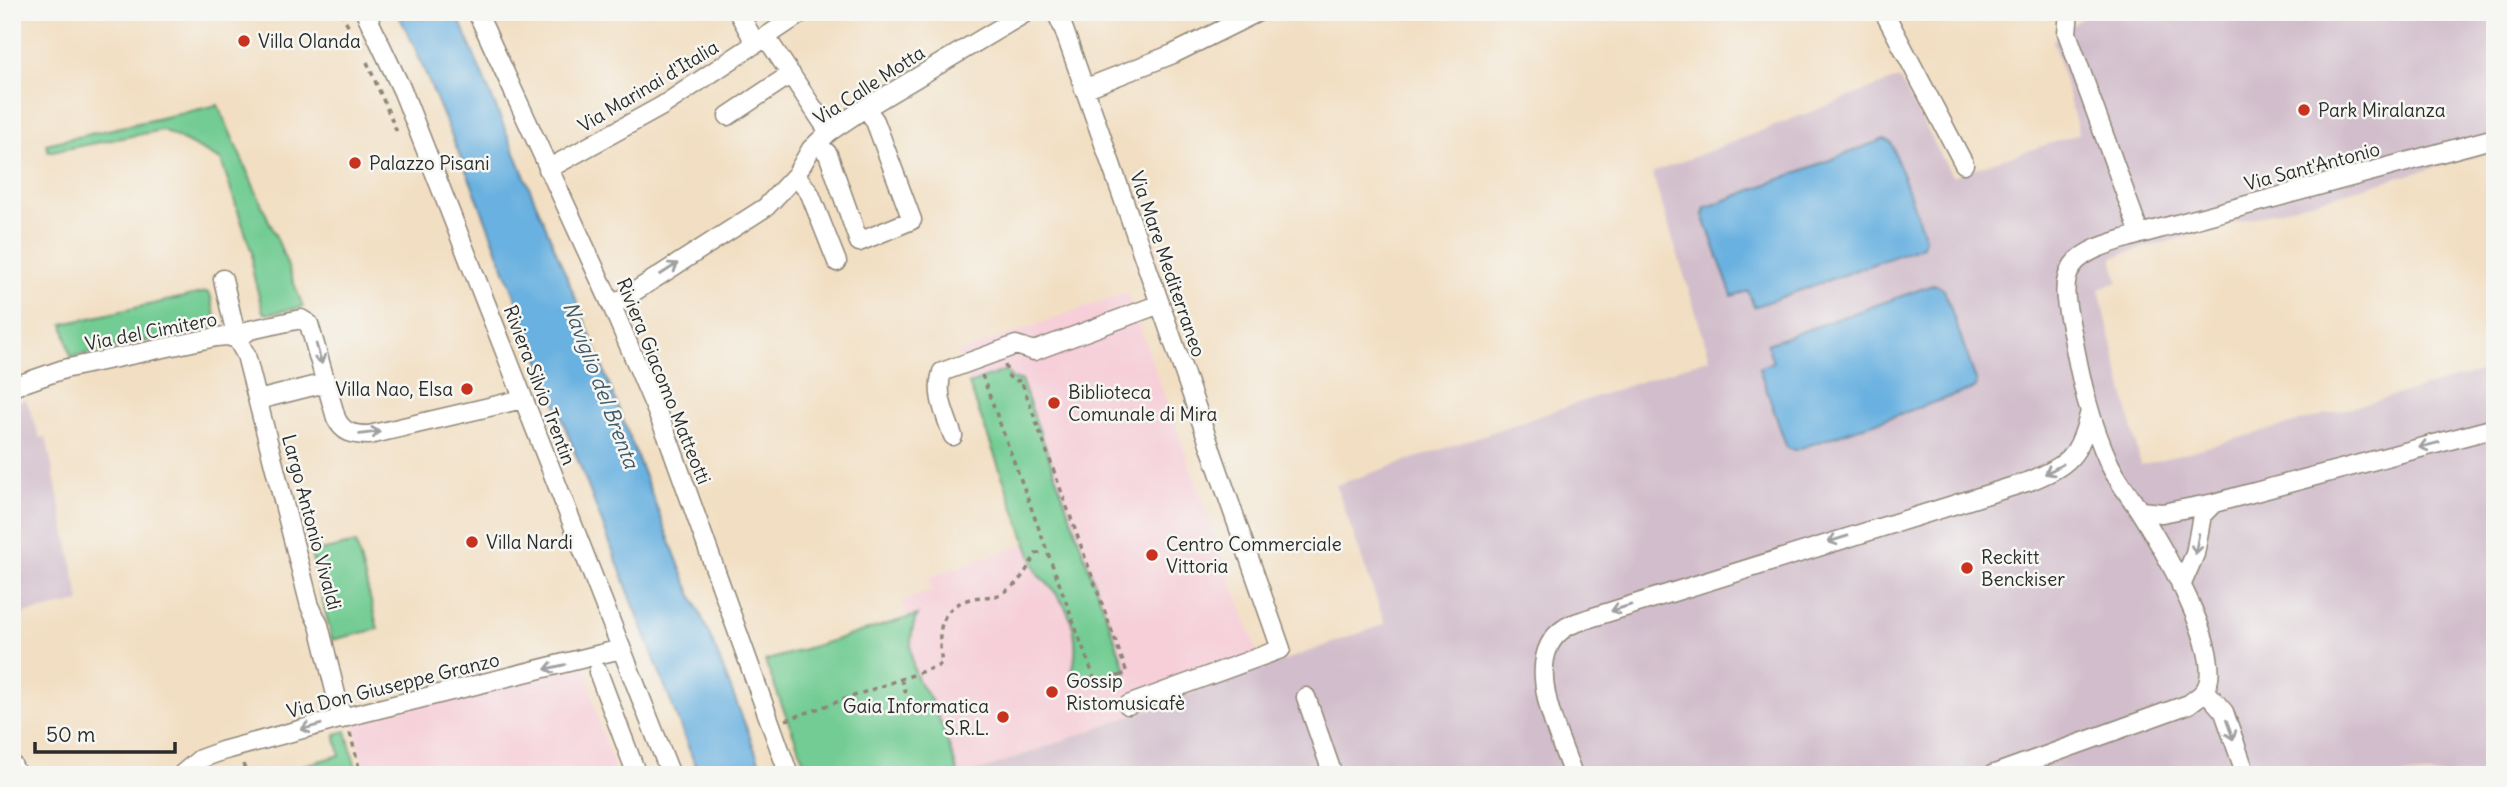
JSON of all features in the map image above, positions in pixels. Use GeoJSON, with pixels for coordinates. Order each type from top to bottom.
{"type":"FeatureCollection","features":[{"type":"Feature","properties":{"kind":"street","name":"Riviera Silvio Trentin"},"geometry":{"type":"LineString","coordinates":[[365,12],[403,92],[671,775]]}},
{"type":"Feature","properties":{"kind":"street","name":"Riviera Giacomo Matteotti"},"geometry":{"type":"LineString","coordinates":[[477,12],[612,306],[668,438],[789,775]]}},
{"type":"Feature","properties":{"kind":"street"},"geometry":{"type":"LineString","coordinates":[[738,12],[791,74],[823,138],[859,242],[912,220],[875,121],[866,108]]}},
{"type":"Feature","properties":{"kind":"street","name":"Via Marinai d'Italia"},"geometry":{"type":"LineString","coordinates":[[548,169],[662,106],[803,12]]}},
{"type":"Feature","properties":{"kind":"street","name":"Via Calle Motta"},"geometry":{"type":"LineString","coordinates":[[612,306],[766,207],[796,176],[811,149],[823,138],[866,108],[1027,12]]}},
{"type":"Feature","properties":{"kind":"street","name":"Via Mare Mediterraneo"},"geometry":{"type":"LineString","coordinates":[[1056,12],[1281,649],[1128,705]]}},
{"type":"Feature","properties":{"kind":"street"},"geometry":{"type":"LineString","coordinates":[[1084,89],[1173,54],[1258,12]]}},
{"type":"Feature","properties":{"kind":"street"},"geometry":{"type":"LineString","coordinates":[[1884,12],[1964,164]]}},
{"type":"Feature","properties":{"kind":"street"},"geometry":{"type":"LineString","coordinates":[[2070,12],[2067,33],[2140,234]]}},
{"type":"Feature","properties":{"kind":"street"},"geometry":{"type":"LineString","coordinates":[[728,116],[791,74]]}},
{"type":"Feature","properties":{"kind":"street","name":"Via Sant'Antonio"},"geometry":{"type":"LineString","coordinates":[[2205,690],[2211,668],[2202,632],[2181,586],[2140,511],[2112,468],[2089,415],[2067,303],[2068,276],[2072,266],[2083,255],[2140,234],[2495,138]]}},
{"type":"Feature","properties":{"kind":"street"},"geometry":{"type":"LineString","coordinates":[[796,176],[810,194],[837,261]]}},
{"type":"Feature","properties":{"kind":"street","name":"Largo Antonio Vivaldi"},"geometry":{"type":"LineString","coordinates":[[223,279],[237,339],[246,355],[258,400],[310,606],[318,625],[345,723]]}},
{"type":"Feature","properties":{"kind":"street"},"geometry":{"type":"LineString","coordinates":[[953,436],[938,385],[942,372],[1016,345],[1034,351],[1160,304]]}},
{"type":"Feature","properties":{"kind":"street","name":"Via del Cimitero"},"geometry":{"type":"LineString","coordinates":[[12,387],[64,369],[216,337],[237,339],[250,330],[301,320],[309,324],[312,331],[340,426],[355,435],[369,435],[523,399]]}},
{"type":"Feature","properties":{"kind":"street"},"geometry":{"type":"LineString","coordinates":[[258,400],[317,385],[324,386],[330,393]]}},
{"type":"Feature","properties":{"kind":"street"},"geometry":{"type":"LineString","coordinates":[[1573,775],[1546,695],[1543,669],[1548,645],[1564,628],[1821,544],[2030,481],[2054,471],[2073,457],[2083,440],[2089,415]]}},
{"type":"Feature","properties":{"kind":"street"},"geometry":{"type":"LineString","coordinates":[[2140,511],[2162,513],[2214,503],[2495,428]]}},
{"type":"Feature","properties":{"kind":"street"},"geometry":{"type":"LineString","coordinates":[[2181,586],[2195,554],[2202,515],[2214,503]]}},
{"type":"Feature","properties":{"kind":"street","name":"Via Don Giuseppe Granzo"},"geometry":{"type":"LineString","coordinates":[[180,775],[210,755],[345,723],[621,649]]}},
{"type":"Feature","properties":{"kind":"street"},"geometry":{"type":"LineString","coordinates":[[598,672],[637,775]]}},
{"type":"Feature","properties":{"kind":"street"},"geometry":{"type":"LineString","coordinates":[[1992,775],[2189,704],[2205,690],[2224,712],[2246,775]]}},
{"type":"Feature","properties":{"kind":"street"},"geometry":{"type":"LineString","coordinates":[[1306,698],[1333,775]]}},
{"type":"Feature","properties":{"kind":"street"},"geometry":{"type":"LineString","coordinates":[[12,764],[17,775]]}},
{"type":"Feature","properties":{"kind":"path"},"geometry":{"type":"LineString","coordinates":[[341,12],[349,27]]}},
{"type":"Feature","properties":{"kind":"path"},"geometry":{"type":"LineString","coordinates":[[365,58],[398,133]]}},
{"type":"Feature","properties":{"kind":"path"},"geometry":{"type":"LineString","coordinates":[[976,360],[1096,683],[1127,673],[1021,380],[1009,377],[995,352]]}},
{"type":"Feature","properties":{"kind":"path"},"geometry":{"type":"LineString","coordinates":[[771,725],[942,663],[939,632],[944,617],[954,607],[977,597],[997,596],[1022,580],[1036,554],[1045,551]]}},
{"type":"Feature","properties":{"kind":"path"},"geometry":{"type":"LineString","coordinates":[[1118,676],[1128,705]]}},
{"type":"Feature","properties":{"kind":"path"},"geometry":{"type":"LineString","coordinates":[[901,679],[914,717]]}},
{"type":"Feature","properties":{"kind":"path"},"geometry":{"type":"LineString","coordinates":[[345,723],[361,775]]}},
{"type":"Feature","properties":{"kind":"path"},"geometry":{"type":"LineString","coordinates":[[242,758],[247,775]]}},
{"type":"Feature","properties":{"kind":"shaded area"},"geometry":{"type":"Polygon","coordinates":[[[2495,12],[2495,151],[2112,257],[2118,282],[2099,289],[2141,465],[2495,368],[2495,775],[968,775],[1385,624],[1336,485],[1710,358],[1652,173],[1899,78],[1952,176],[2079,134],[2053,40],[2083,17],[2093,13],[2495,12]]]}},
{"type":"Feature","properties":{"kind":"shaded area"},"geometry":{"type":"Polygon","coordinates":[[[1127,292],[1263,668],[968,775],[959,775],[932,701],[920,683],[913,665],[911,649],[916,615],[906,618],[901,601],[932,590],[928,578],[1027,543],[958,353],[1127,292]]]}},
{"type":"Feature","properties":{"kind":"shaded area"},"geometry":{"type":"Polygon","coordinates":[[[26,399],[40,438],[46,437],[80,602],[12,616],[12,404],[26,399]]]}},
{"type":"Feature","properties":{"kind":"shaded area"},"geometry":{"type":"Polygon","coordinates":[[[585,666],[600,727],[617,775],[366,775],[354,728],[357,720],[585,666]]]}},
{"type":"Feature","properties":{"kind":"green space"},"geometry":{"type":"Polygon","coordinates":[[[218,105],[280,246],[303,307],[267,314],[263,312],[253,273],[252,253],[221,160],[163,130],[49,152],[46,144],[218,105]]]}},
{"type":"Feature","properties":{"kind":"green space"},"geometry":{"type":"Polygon","coordinates":[[[206,292],[210,294],[217,323],[215,326],[71,357],[63,324],[206,292]]]}},
{"type":"Feature","properties":{"kind":"green space"},"geometry":{"type":"Polygon","coordinates":[[[1006,370],[1012,379],[1021,380],[1127,673],[1091,685],[1072,673],[1075,645],[1070,619],[1058,596],[1038,575],[969,384],[1006,370]]]}},
{"type":"Feature","properties":{"kind":"green space"},"geometry":{"type":"Polygon","coordinates":[[[356,543],[378,629],[332,640],[311,553],[356,543]]]}},
{"type":"Feature","properties":{"kind":"green space"},"geometry":{"type":"Polygon","coordinates":[[[917,615],[911,641],[916,676],[936,711],[959,775],[809,775],[765,661],[917,615]]]}},
{"type":"Feature","properties":{"kind":"green space"},"geometry":{"type":"Polygon","coordinates":[[[346,731],[358,775],[270,775],[340,755],[335,734],[346,731]]]}},
{"type":"Feature","properties":{"kind":"water","name":"Naviglio del Brenta"},"geometry":{"type":"Polygon","coordinates":[[[397,12],[456,12],[576,299],[683,575],[750,737],[759,761],[760,775],[699,775],[473,187],[413,43],[397,12]]]}},
{"type":"Feature","properties":{"kind":"water"},"geometry":{"type":"Polygon","coordinates":[[[1884,139],[1891,142],[1925,238],[1923,246],[1754,307],[1748,291],[1732,296],[1703,215],[1705,208],[1884,139]]]}},
{"type":"Feature","properties":{"kind":"water"},"geometry":{"type":"Polygon","coordinates":[[[1935,284],[1944,290],[1977,383],[1976,388],[1795,450],[1787,448],[1759,368],[1773,362],[1767,344],[1935,284]]]}},
{"type":"Feature","properties":{"kind":"place","name":"Villa Olanda"},"geometry":{"type":"Point","coordinates":[244,41]}},
{"type":"Feature","properties":{"kind":"place","name":"Park Miralanza"},"geometry":{"type":"Point","coordinates":[2304,110]}},
{"type":"Feature","properties":{"kind":"place","name":"Palazzo Pisani"},"geometry":{"type":"Point","coordinates":[355,163]}},
{"type":"Feature","properties":{"kind":"place","name":"Villa Nao, Elsa"},"geometry":{"type":"Point","coordinates":[467,389]}},
{"type":"Feature","properties":{"kind":"place","name":"Biblioteca Comunale di Mira"},"geometry":{"type":"Point","coordinates":[1054,403]}},
{"type":"Feature","properties":{"kind":"place","name":"Villa Nardi"},"geometry":{"type":"Point","coordinates":[472,542]}},
{"type":"Feature","properties":{"kind":"place","name":"Centro Commerciale Vittoria"},"geometry":{"type":"Point","coordinates":[1152,555]}},
{"type":"Feature","properties":{"kind":"place","name":"Reckitt Benckiser"},"geometry":{"type":"Point","coordinates":[1967,568]}},
{"type":"Feature","properties":{"kind":"place","name":"Gossip Ristomusicafè"},"geometry":{"type":"Point","coordinates":[1052,692]}},
{"type":"Feature","properties":{"kind":"place","name":"Gaia Informatica S.R.L."},"geometry":{"type":"Point","coordinates":[1003,717]}}]}
